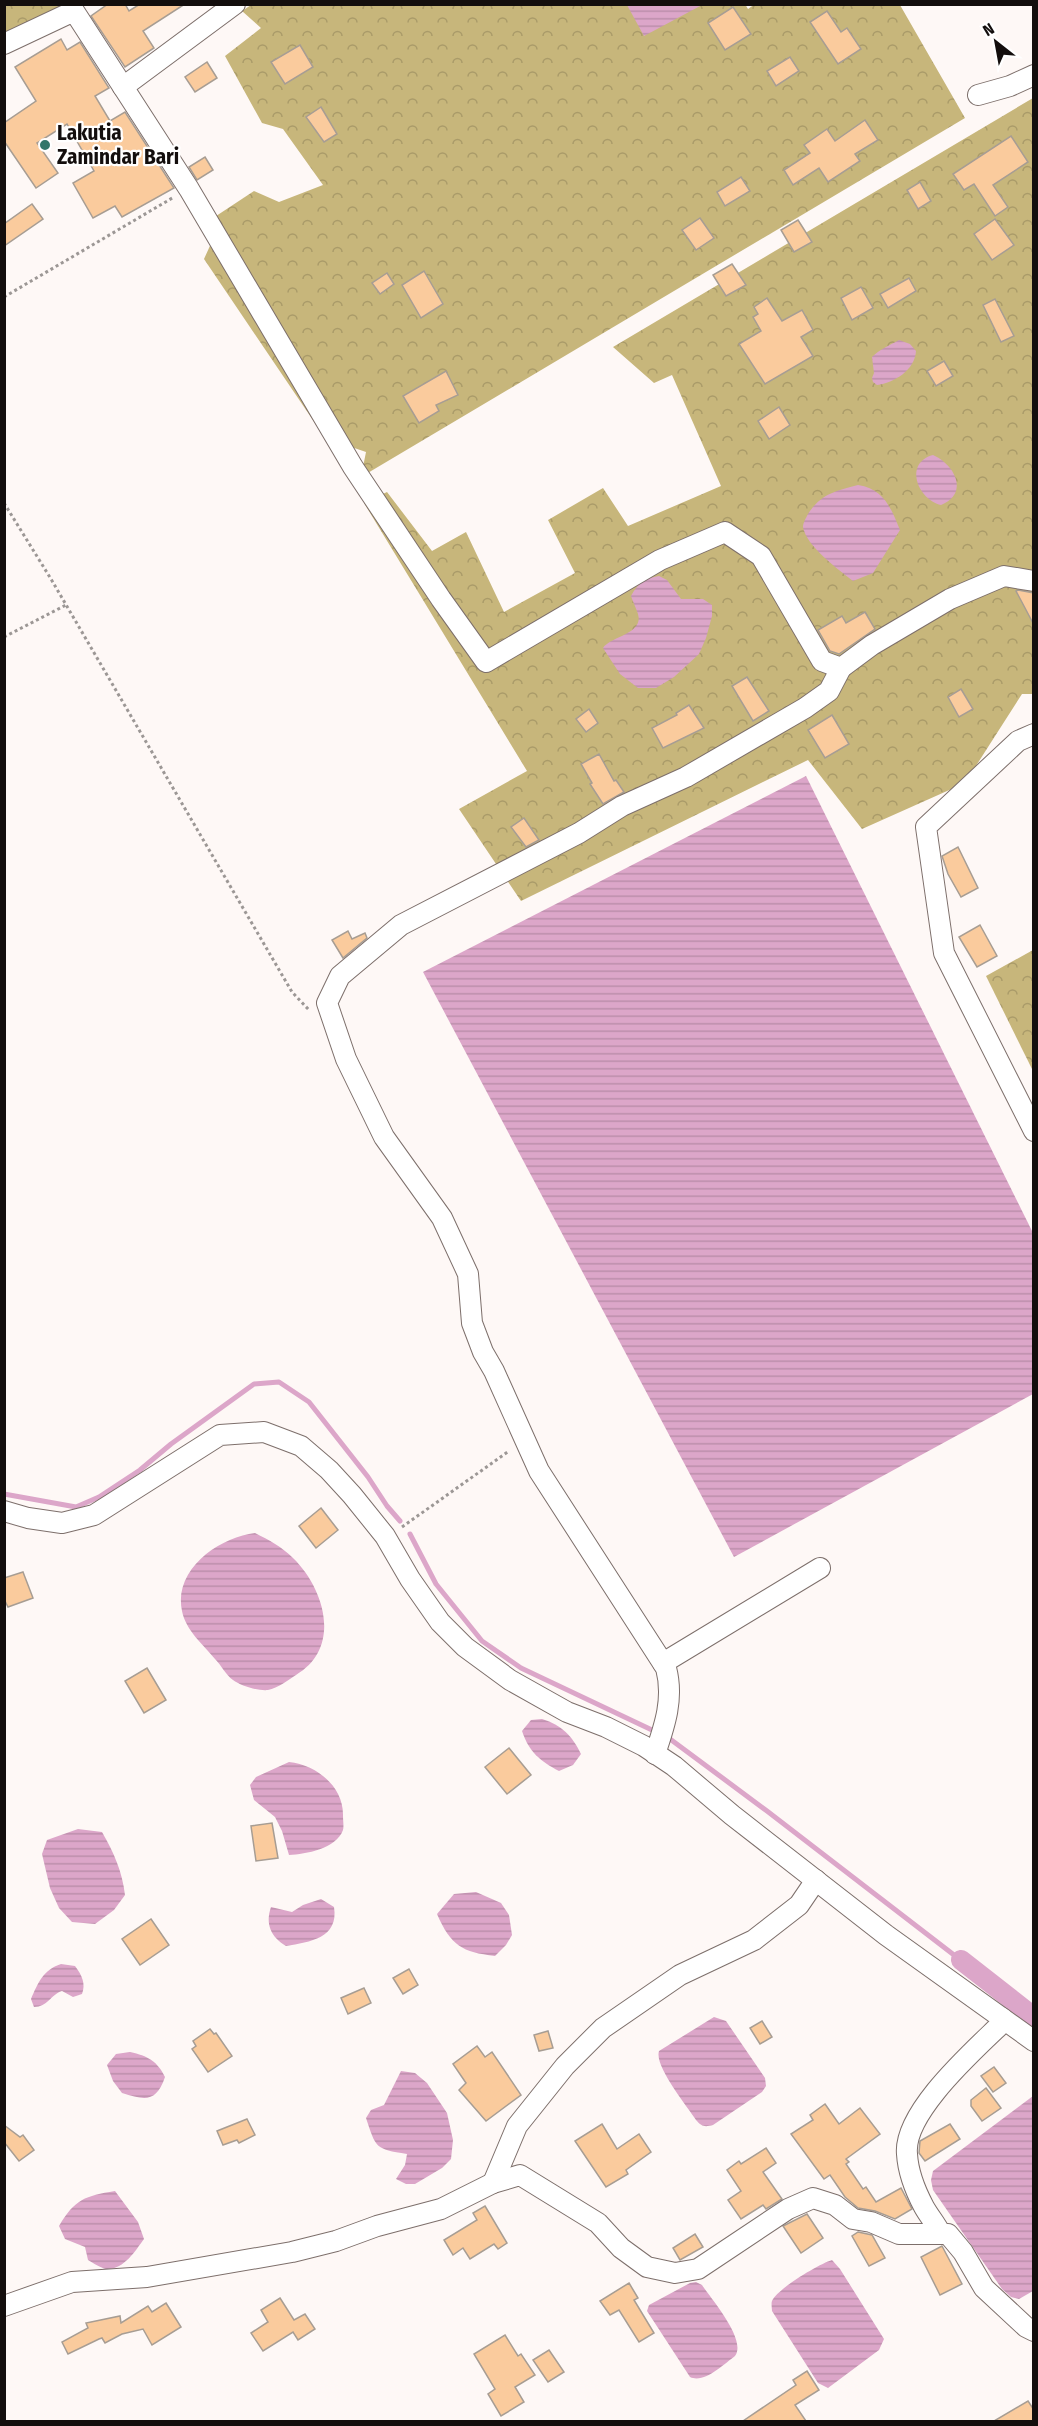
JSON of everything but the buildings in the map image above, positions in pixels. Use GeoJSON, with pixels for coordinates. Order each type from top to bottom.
{"type":"FeatureCollection","features":[{"type":"Feature","properties":{"kind":"street"},"geometry":{"type":"LineString","coordinates":[[123,87],[235,4]]}},
{"type":"Feature","properties":{"kind":"street"},"geometry":{"type":"LineString","coordinates":[[4,44],[74,11],[189,189],[353,467],[486,662],[660,560],[724,532],[761,556],[822,661],[842,668]]}},
{"type":"Feature","properties":{"kind":"street"},"geometry":{"type":"LineString","coordinates":[[978,95],[1010,86],[1034,75]]}},
{"type":"Feature","properties":{"kind":"street"},"geometry":{"type":"LineString","coordinates":[[655,1754],[670,1702],[669,1678],[663,1663],[539,1471],[494,1371],[483,1352],[472,1323],[468,1274],[442,1218],[384,1137],[346,1059],[327,1003],[340,976],[401,925],[579,833],[622,806],[686,777],[806,708],[829,690],[842,668],[872,645],[950,599],[1004,576],[1034,581]]}},
{"type":"Feature","properties":{"kind":"street"},"geometry":{"type":"LineString","coordinates":[[1034,734],[1018,741],[926,827],[944,953],[1034,1131]]}},
{"type":"Feature","properties":{"kind":"street"},"geometry":{"type":"LineString","coordinates":[[4,1511],[28,1518],[62,1523],[94,1515],[220,1435],[264,1432],[301,1446],[329,1470],[385,1536],[410,1579],[440,1622],[465,1647],[510,1680],[538,1696],[567,1712],[606,1727],[674,1766],[886,1935],[1034,2041]]}},
{"type":"Feature","properties":{"kind":"street"},"geometry":{"type":"LineString","coordinates":[[663,1663],[820,1568]]}},
{"type":"Feature","properties":{"kind":"street"},"geometry":{"type":"LineString","coordinates":[[493,2183],[517,2126],[565,2066],[603,2028],[680,1975],[754,1940],[799,1905],[816,1880]]}},
{"type":"Feature","properties":{"kind":"street"},"geometry":{"type":"LineString","coordinates":[[941,2234],[923,2206],[912,2177],[907,2155],[908,2135],[931,2098],[998,2026],[1002,2018]]}},
{"type":"Feature","properties":{"kind":"street"},"geometry":{"type":"LineString","coordinates":[[4,2306],[72,2282],[147,2277],[292,2252],[336,2241],[377,2226],[441,2209],[493,2183],[520,2175],[598,2223],[621,2248],[647,2267],[675,2273],[698,2269],[779,2215],[813,2198],[835,2205],[853,2220],[871,2222],[899,2234],[948,2234],[963,2252],[984,2289],[1034,2331]]}},
{"type":"Feature","properties":{"kind":"path"},"geometry":{"type":"LineString","coordinates":[[4,297],[189,189]]}},
{"type":"Feature","properties":{"kind":"path"},"geometry":{"type":"LineString","coordinates":[[4,503],[292,992],[316,1017],[337,1031]]}},
{"type":"Feature","properties":{"kind":"path"},"geometry":{"type":"LineString","coordinates":[[4,637],[66,605]]}},
{"type":"Feature","properties":{"kind":"path"},"geometry":{"type":"LineString","coordinates":[[385,1536],[399,1529],[456,1488],[489,1468],[524,1440]]}},
{"type":"Feature","properties":{"kind":"green space"},"geometry":{"type":"Polygon","coordinates":[[[745,4],[748,9],[755,4],[900,5],[965,118],[361,477],[366,452],[325,438],[204,259],[214,237],[204,224],[254,191],[279,202],[323,185],[283,129],[262,123],[225,56],[261,28],[242,11],[251,5],[745,4]]]}},
{"type":"Feature","properties":{"kind":"green space"},"geometry":{"type":"Polygon","coordinates":[[[5,5],[73,5],[5,42],[5,5]]]}},
{"type":"Feature","properties":{"kind":"green space"},"geometry":{"type":"Polygon","coordinates":[[[1033,98],[1033,694],[1022,694],[965,783],[862,829],[808,760],[521,901],[459,809],[527,771],[364,503],[387,492],[432,551],[466,532],[504,612],[575,573],[548,520],[603,488],[628,526],[721,486],[672,375],[654,383],[613,347],[1033,98]]]}},
{"type":"Feature","properties":{"kind":"green space"},"geometry":{"type":"Polygon","coordinates":[[[1033,950],[1033,1071],[986,976],[1033,950]]]}},
{"type":"Feature","properties":{"kind":"shaded area"},"geometry":{"type":"Polygon","coordinates":[[[627,5],[702,5],[644,36],[627,5]]]}},
{"type":"Feature","properties":{"kind":"shaded area"},"geometry":{"type":"Polygon","coordinates":[[[899,340],[910,344],[916,351],[915,358],[908,370],[897,378],[877,385],[872,378],[874,373],[872,357],[899,340]]]}},
{"type":"Feature","properties":{"kind":"shaded area"},"geometry":{"type":"Polygon","coordinates":[[[933,455],[947,465],[956,479],[955,493],[950,500],[941,505],[926,496],[917,481],[918,465],[933,455]]]}},
{"type":"Feature","properties":{"kind":"shaded area"},"geometry":{"type":"Polygon","coordinates":[[[858,485],[867,487],[880,495],[890,507],[900,530],[873,573],[853,581],[816,550],[803,527],[808,514],[823,498],[858,485]]]}},
{"type":"Feature","properties":{"kind":"shaded area"},"geometry":{"type":"Polygon","coordinates":[[[659,576],[667,580],[681,599],[703,599],[712,605],[712,616],[699,654],[674,677],[656,688],[638,688],[620,674],[603,648],[636,626],[639,621],[638,614],[631,596],[642,582],[659,576]]]}},
{"type":"Feature","properties":{"kind":"shaded area"},"geometry":{"type":"Polygon","coordinates":[[[806,776],[1033,1233],[1033,1394],[734,1557],[423,972],[806,776]]]}},
{"type":"Feature","properties":{"kind":"shaded area"},"geometry":{"type":"Polygon","coordinates":[[[255,1533],[284,1550],[304,1571],[320,1602],[324,1618],[324,1634],[319,1650],[310,1663],[283,1684],[268,1690],[250,1688],[230,1678],[191,1631],[182,1611],[181,1596],[185,1582],[192,1569],[202,1558],[214,1548],[228,1541],[255,1533]]]}},
{"type":"Feature","properties":{"kind":"shaded area"},"geometry":{"type":"Polygon","coordinates":[[[542,1719],[561,1728],[574,1742],[581,1754],[573,1765],[559,1771],[532,1750],[522,1731],[531,1720],[542,1719]]]}},
{"type":"Feature","properties":{"kind":"shaded area"},"geometry":{"type":"Polygon","coordinates":[[[289,1762],[319,1773],[334,1787],[342,1805],[343,1830],[334,1842],[327,1846],[312,1852],[289,1855],[275,1817],[254,1800],[250,1785],[256,1777],[289,1762]]]}},
{"type":"Feature","properties":{"kind":"shaded area"},"geometry":{"type":"Polygon","coordinates":[[[78,1829],[102,1832],[117,1862],[124,1886],[125,1895],[114,1910],[95,1924],[72,1922],[59,1908],[50,1888],[42,1854],[47,1840],[78,1829]]]}},
{"type":"Feature","properties":{"kind":"shaded area"},"geometry":{"type":"Polygon","coordinates":[[[476,1892],[501,1903],[509,1915],[512,1935],[495,1956],[459,1946],[447,1934],[437,1914],[454,1894],[476,1892]]]}},
{"type":"Feature","properties":{"kind":"shaded area"},"geometry":{"type":"Polygon","coordinates":[[[321,1899],[334,1907],[332,1926],[327,1932],[313,1940],[286,1946],[276,1938],[269,1924],[271,1907],[292,1912],[303,1905],[321,1899]]]}},
{"type":"Feature","properties":{"kind":"shaded area"},"geometry":{"type":"Polygon","coordinates":[[[61,1964],[75,1966],[83,1983],[82,1994],[73,1997],[62,1991],[43,2005],[34,2007],[31,1999],[39,1982],[45,1973],[61,1964]]]}},
{"type":"Feature","properties":{"kind":"shaded area"},"geometry":{"type":"Polygon","coordinates":[[[714,2017],[726,2021],[765,2078],[766,2086],[762,2092],[713,2125],[706,2126],[696,2120],[672,2086],[661,2066],[659,2051],[714,2017]]]}},
{"type":"Feature","properties":{"kind":"shaded area"},"geometry":{"type":"Polygon","coordinates":[[[130,2052],[151,2060],[165,2077],[154,2095],[143,2098],[122,2093],[113,2081],[107,2065],[116,2054],[130,2052]]]}},
{"type":"Feature","properties":{"kind":"shaded area"},"geometry":{"type":"Polygon","coordinates":[[[401,2071],[415,2073],[427,2083],[447,2113],[453,2140],[451,2159],[442,2168],[415,2184],[406,2184],[396,2179],[405,2165],[407,2154],[388,2150],[378,2145],[372,2136],[366,2118],[371,2110],[384,2105],[401,2071]]]}},
{"type":"Feature","properties":{"kind":"shaded area"},"geometry":{"type":"Polygon","coordinates":[[[1033,2096],[1033,2291],[1019,2299],[1011,2297],[1002,2289],[933,2190],[931,2180],[933,2171],[1033,2096]]]}},
{"type":"Feature","properties":{"kind":"shaded area"},"geometry":{"type":"Polygon","coordinates":[[[115,2191],[138,2222],[144,2239],[124,2263],[106,2269],[88,2260],[85,2247],[65,2239],[59,2226],[70,2210],[82,2200],[115,2191]]]}},
{"type":"Feature","properties":{"kind":"shaded area"},"geometry":{"type":"Polygon","coordinates":[[[832,2260],[884,2339],[879,2350],[828,2388],[818,2383],[772,2311],[772,2301],[790,2284],[832,2260]]]}},
{"type":"Feature","properties":{"kind":"shaded area"},"geometry":{"type":"Polygon","coordinates":[[[696,2282],[702,2285],[727,2320],[736,2340],[737,2349],[735,2356],[720,2368],[701,2378],[690,2377],[647,2311],[649,2305],[696,2282]]]}},
{"type":"Feature","properties":{"kind":"waterway"},"geometry":{"type":"LineString","coordinates":[[4,1494],[76,1507],[99,1497],[140,1470],[171,1444],[254,1384],[279,1382],[309,1402],[400,1521]]}},
{"type":"Feature","properties":{"kind":"waterway"},"geometry":{"type":"LineString","coordinates":[[410,1534],[436,1584],[482,1641],[521,1668],[652,1730]]}},
{"type":"Feature","properties":{"kind":"waterway"},"geometry":{"type":"LineString","coordinates":[[670,1739],[967,1965]]}},
{"type":"Feature","properties":{"kind":"waterway"},"geometry":{"type":"LineString","coordinates":[[961,1960],[1034,2017]]}},
{"type":"Feature","properties":{"kind":"place","name":"Lakutia Zamindar Bari"},"geometry":{"type":"Point","coordinates":[45,145]}}]}
